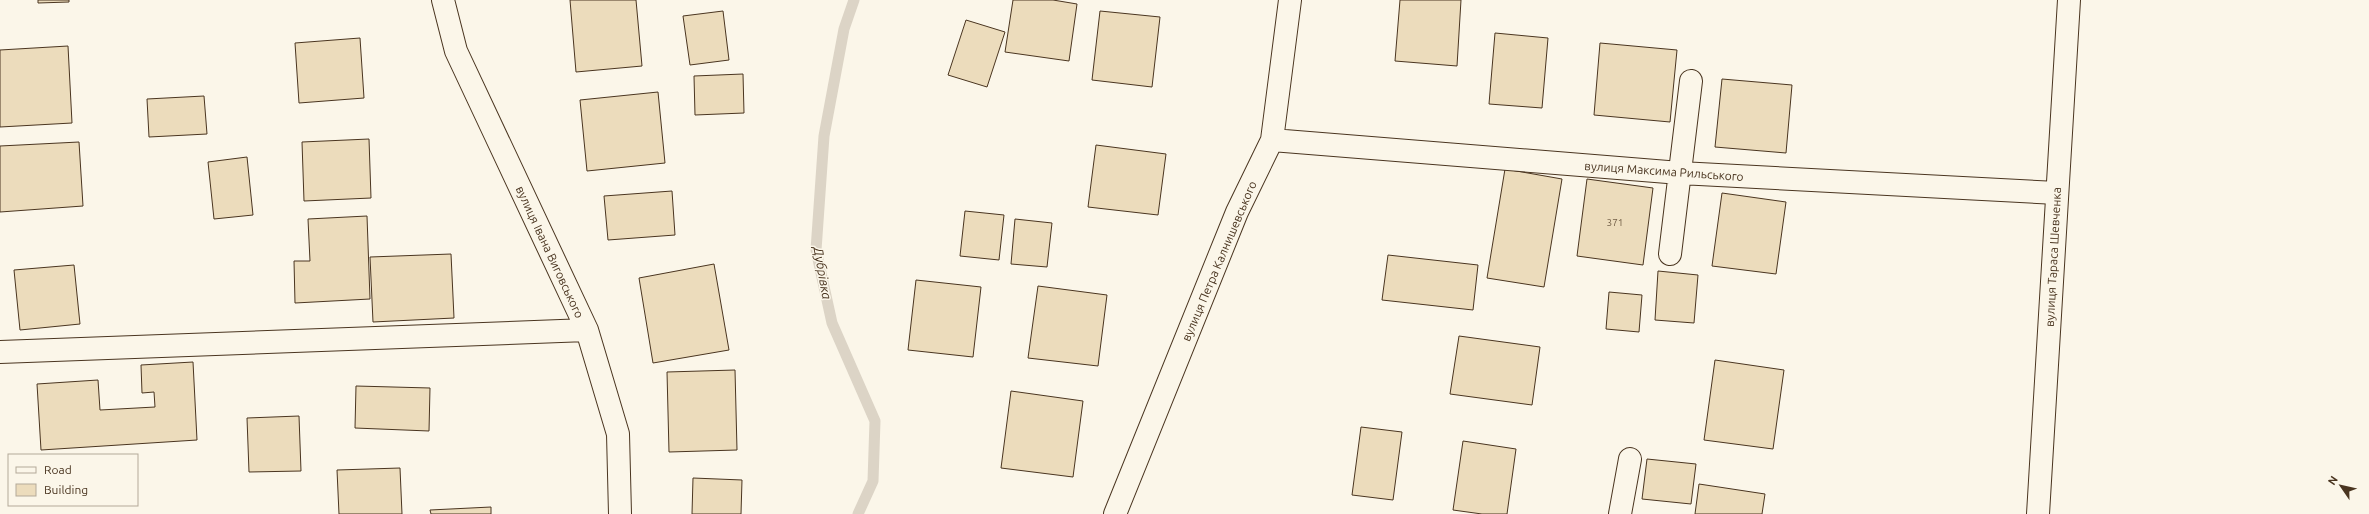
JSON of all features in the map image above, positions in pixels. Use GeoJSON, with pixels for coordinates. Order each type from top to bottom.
{"type":"FeatureCollection","features":[{"type":"Feature","properties":{"kind":"street","name":"вулиця Івана Виговського"},"geometry":{"type":"LineString","coordinates":[[443,0],[456,51],[587,330],[618,434],[620,514]]}},
{"type":"Feature","properties":{"kind":"street","name":"вулиця Петра Калнишевського"},"geometry":{"type":"LineString","coordinates":[[1115,514],[1237,212],[1272,140],[1290,0]]}},
{"type":"Feature","properties":{"kind":"street","name":"вулиця Тараса Шевченка"},"geometry":{"type":"LineString","coordinates":[[2038,514],[2069,0]]}},
{"type":"Feature","properties":{"kind":"street"},"geometry":{"type":"LineString","coordinates":[[1670,254],[1691,81]]}},
{"type":"Feature","properties":{"kind":"street","name":"вулиця Максима Рильського"},"geometry":{"type":"LineString","coordinates":[[1272,140],[1680,173],[2057,193]]}},
{"type":"Feature","properties":{"kind":"street"},"geometry":{"type":"LineString","coordinates":[[0,352],[587,330]]}},
{"type":"Feature","properties":{"kind":"street"},"geometry":{"type":"LineString","coordinates":[[1620,514],[1630,459]]}},
{"type":"Feature","properties":{"kind":"building"},"geometry":{"type":"Polygon","coordinates":[[[38,0],[69,0],[69,2],[38,3],[38,0]]]}},
{"type":"Feature","properties":{"kind":"building"},"geometry":{"type":"Polygon","coordinates":[[[570,0],[636,0],[642,66],[576,72],[570,0]]]}},
{"type":"Feature","properties":{"kind":"building"},"geometry":{"type":"Polygon","coordinates":[[[1013,0],[1053,0],[1077,4],[1069,61],[1005,52],[1013,0]]]}},
{"type":"Feature","properties":{"kind":"building"},"geometry":{"type":"Polygon","coordinates":[[[1400,0],[1461,0],[1457,66],[1395,61],[1400,0]]]}},
{"type":"Feature","properties":{"kind":"building"},"geometry":{"type":"Polygon","coordinates":[[[723,11],[729,60],[690,65],[683,16],[723,11]]]}},
{"type":"Feature","properties":{"kind":"building"},"geometry":{"type":"Polygon","coordinates":[[[1100,11],[1160,17],[1152,87],[1092,80],[1100,11]]]}},
{"type":"Feature","properties":{"kind":"building"},"geometry":{"type":"Polygon","coordinates":[[[966,20],[1005,32],[987,87],[948,75],[966,20]]]}},
{"type":"Feature","properties":{"kind":"building"},"geometry":{"type":"Polygon","coordinates":[[[1495,33],[1548,38],[1542,108],[1489,104],[1495,33]]]}},
{"type":"Feature","properties":{"kind":"building"},"geometry":{"type":"Polygon","coordinates":[[[360,38],[364,98],[299,103],[295,43],[360,38]]]}},
{"type":"Feature","properties":{"kind":"building"},"geometry":{"type":"Polygon","coordinates":[[[1600,43],[1677,50],[1670,122],[1594,115],[1600,43]]]}},
{"type":"Feature","properties":{"kind":"building"},"geometry":{"type":"Polygon","coordinates":[[[68,46],[72,123],[0,127],[0,50],[68,46]]]}},
{"type":"Feature","properties":{"kind":"building"},"geometry":{"type":"Polygon","coordinates":[[[743,74],[744,113],[695,115],[694,76],[743,74]]]}},
{"type":"Feature","properties":{"kind":"building"},"geometry":{"type":"Polygon","coordinates":[[[1722,79],[1792,85],[1786,153],[1715,147],[1722,79]]]}},
{"type":"Feature","properties":{"kind":"building"},"geometry":{"type":"Polygon","coordinates":[[[658,92],[665,163],[587,171],[580,100],[658,92]]]}},
{"type":"Feature","properties":{"kind":"building"},"geometry":{"type":"Polygon","coordinates":[[[204,96],[207,134],[149,137],[147,99],[204,96]]]}},
{"type":"Feature","properties":{"kind":"building"},"geometry":{"type":"Polygon","coordinates":[[[369,139],[371,198],[304,201],[302,142],[369,139]]]}},
{"type":"Feature","properties":{"kind":"building"},"geometry":{"type":"Polygon","coordinates":[[[79,142],[83,206],[0,212],[0,146],[79,142]]]}},
{"type":"Feature","properties":{"kind":"building"},"geometry":{"type":"Polygon","coordinates":[[[1096,145],[1166,154],[1158,215],[1088,207],[1096,145]]]}},
{"type":"Feature","properties":{"kind":"building"},"geometry":{"type":"Polygon","coordinates":[[[247,157],[253,215],[214,219],[208,162],[247,157]]]}},
{"type":"Feature","properties":{"kind":"building"},"geometry":{"type":"Polygon","coordinates":[[[1505,169],[1562,179],[1544,287],[1487,278],[1505,169]]]}},
{"type":"Feature","properties":{"kind":"building"},"geometry":{"type":"Polygon","coordinates":[[[1587,179],[1653,188],[1643,265],[1577,256],[1587,179]]]}},
{"type":"Feature","properties":{"kind":"building"},"geometry":{"type":"Polygon","coordinates":[[[672,191],[675,235],[608,240],[604,196],[672,191]]]}},
{"type":"Feature","properties":{"kind":"building"},"geometry":{"type":"Polygon","coordinates":[[[1722,193],[1786,202],[1776,274],[1712,266],[1722,193]]]}},
{"type":"Feature","properties":{"kind":"building"},"geometry":{"type":"Polygon","coordinates":[[[965,211],[1004,215],[999,260],[960,256],[965,211]]]}},
{"type":"Feature","properties":{"kind":"building"},"geometry":{"type":"Polygon","coordinates":[[[367,216],[370,299],[295,303],[294,261],[310,261],[308,219],[367,216]]]}},
{"type":"Feature","properties":{"kind":"building"},"geometry":{"type":"Polygon","coordinates":[[[1015,219],[1052,223],[1047,267],[1011,264],[1015,219]]]}},
{"type":"Feature","properties":{"kind":"building"},"geometry":{"type":"Polygon","coordinates":[[[451,254],[454,318],[373,322],[370,257],[451,254]]]}},
{"type":"Feature","properties":{"kind":"building"},"geometry":{"type":"Polygon","coordinates":[[[1388,255],[1478,265],[1473,310],[1382,300],[1388,255]]]}},
{"type":"Feature","properties":{"kind":"building"},"geometry":{"type":"Polygon","coordinates":[[[714,264],[729,350],[653,363],[639,278],[714,264]]]}},
{"type":"Feature","properties":{"kind":"building"},"geometry":{"type":"Polygon","coordinates":[[[74,265],[80,324],[20,330],[14,270],[74,265]]]}},
{"type":"Feature","properties":{"kind":"building"},"geometry":{"type":"Polygon","coordinates":[[[1658,271],[1698,275],[1694,323],[1655,320],[1658,271]]]}},
{"type":"Feature","properties":{"kind":"building"},"geometry":{"type":"Polygon","coordinates":[[[916,280],[981,287],[973,357],[908,350],[916,280]]]}},
{"type":"Feature","properties":{"kind":"building"},"geometry":{"type":"Polygon","coordinates":[[[1038,286],[1107,295],[1098,366],[1028,358],[1038,286]]]}},
{"type":"Feature","properties":{"kind":"building"},"geometry":{"type":"Polygon","coordinates":[[[1609,292],[1642,295],[1639,332],[1606,329],[1609,292]]]}},
{"type":"Feature","properties":{"kind":"building"},"geometry":{"type":"Polygon","coordinates":[[[1459,336],[1540,347],[1532,405],[1450,394],[1459,336]]]}},
{"type":"Feature","properties":{"kind":"building"},"geometry":{"type":"Polygon","coordinates":[[[1715,360],[1784,370],[1773,449],[1704,440],[1715,360]]]}},
{"type":"Feature","properties":{"kind":"building"},"geometry":{"type":"Polygon","coordinates":[[[193,362],[197,440],[41,450],[37,384],[98,380],[100,410],[155,407],[154,392],[142,393],[141,365],[193,362]]]}},
{"type":"Feature","properties":{"kind":"building"},"geometry":{"type":"Polygon","coordinates":[[[735,370],[737,450],[669,452],[667,372],[735,370]]]}},
{"type":"Feature","properties":{"kind":"building"},"geometry":{"type":"Polygon","coordinates":[[[356,386],[430,388],[429,431],[355,428],[356,386]]]}},
{"type":"Feature","properties":{"kind":"building"},"geometry":{"type":"Polygon","coordinates":[[[1011,391],[1083,401],[1073,477],[1001,468],[1011,391]]]}},
{"type":"Feature","properties":{"kind":"building"},"geometry":{"type":"Polygon","coordinates":[[[299,416],[301,471],[249,472],[247,418],[299,416]]]}},
{"type":"Feature","properties":{"kind":"building"},"geometry":{"type":"Polygon","coordinates":[[[1361,427],[1402,432],[1393,500],[1352,495],[1361,427]]]}},
{"type":"Feature","properties":{"kind":"building"},"geometry":{"type":"Polygon","coordinates":[[[1463,441],[1516,449],[1507,514],[1482,514],[1453,510],[1463,441]]]}},
{"type":"Feature","properties":{"kind":"building"},"geometry":{"type":"Polygon","coordinates":[[[1647,459],[1696,464],[1691,504],[1642,499],[1647,459]]]}},
{"type":"Feature","properties":{"kind":"building"},"geometry":{"type":"Polygon","coordinates":[[[400,468],[402,514],[339,514],[337,470],[400,468]]]}},
{"type":"Feature","properties":{"kind":"building"},"geometry":{"type":"Polygon","coordinates":[[[693,478],[742,480],[741,514],[692,514],[693,478]]]}},
{"type":"Feature","properties":{"kind":"building"},"geometry":{"type":"Polygon","coordinates":[[[1699,484],[1765,494],[1762,514],[1695,514],[1699,484]]]}},
{"type":"Feature","properties":{"kind":"building"},"geometry":{"type":"Polygon","coordinates":[[[491,507],[491,514],[431,514],[430,510],[491,507]]]}},
{"type":"Feature","properties":{"kind":"waterway","name":"Дубрівка"},"geometry":{"type":"LineString","coordinates":[[854,0],[844,29],[824,136],[816,250],[832,323],[875,421],[873,481],[858,514]]}}]}
